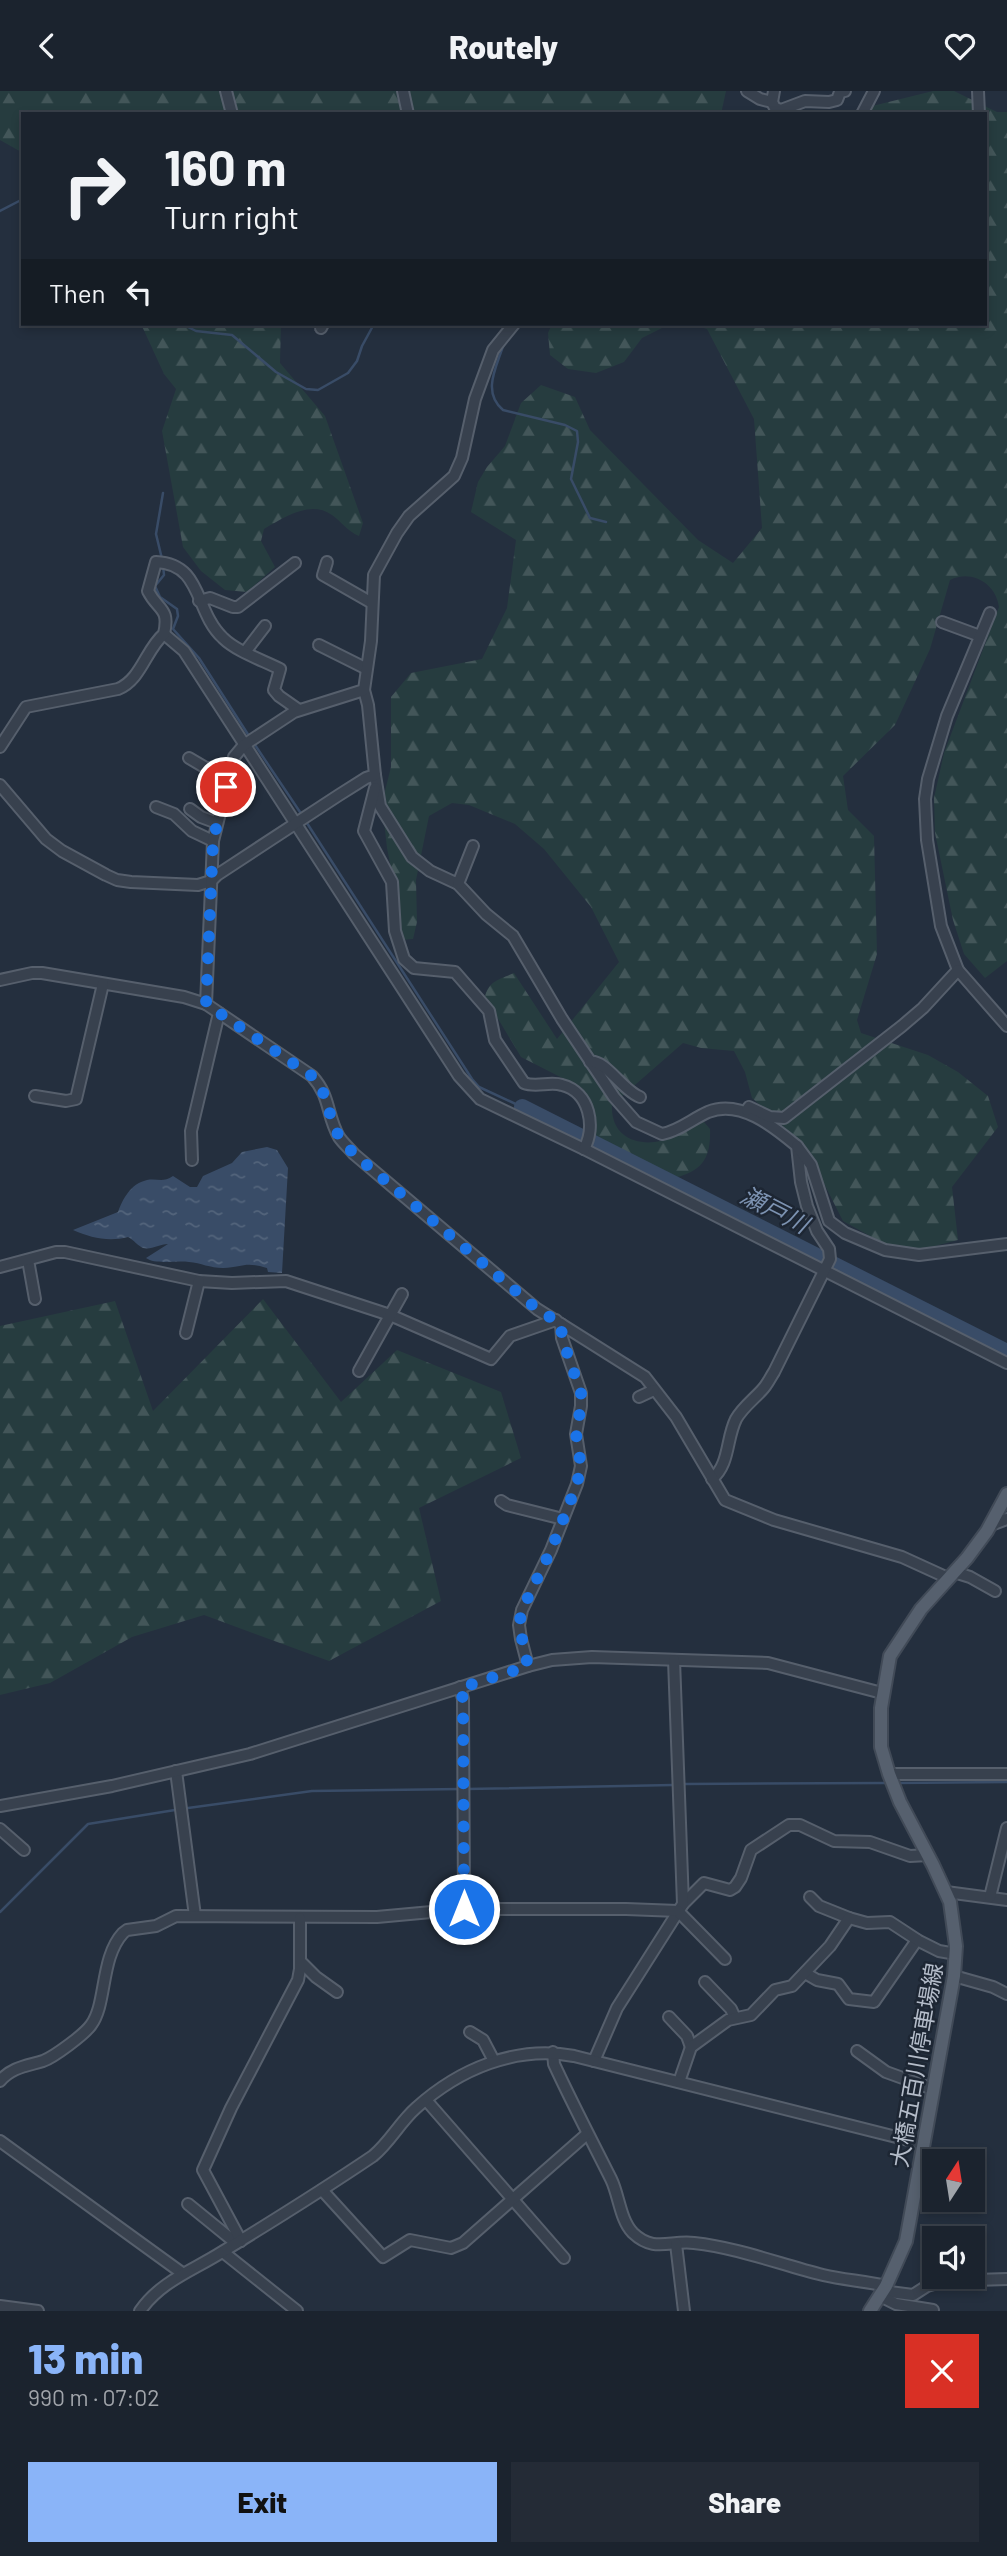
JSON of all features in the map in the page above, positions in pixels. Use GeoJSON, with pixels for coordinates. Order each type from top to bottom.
{"type":"FeatureCollection","features":[{"type":"Feature","properties":{"kind":"main road","name":"大橋五百川停車場線"},"geometry":{"type":"LineString","coordinates":[[870,2311],[883,2291],[906,2241],[956,1954],[953,1916],[946,1892],[891,1780],[881,1747],[882,1693],[890,1656],[921,1609],[967,1558],[991,1525],[1007,1494]]}},
{"type":"Feature","properties":{"kind":"street"},"geometry":{"type":"LineString","coordinates":[[226,91],[231,112]]}},
{"type":"Feature","properties":{"kind":"street"},"geometry":{"type":"LineString","coordinates":[[403,91],[408,112]]}},
{"type":"Feature","properties":{"kind":"street"},"geometry":{"type":"LineString","coordinates":[[747,91],[760,99],[773,96],[775,108],[780,110],[805,101],[837,100],[840,92],[845,91]]}},
{"type":"Feature","properties":{"kind":"street"},"geometry":{"type":"LineString","coordinates":[[863,112],[874,91]]}},
{"type":"Feature","properties":{"kind":"street"},"geometry":{"type":"LineString","coordinates":[[978,91],[979,112]]}},
{"type":"Feature","properties":{"kind":"street"},"geometry":{"type":"LineString","coordinates":[[512,326],[493,350],[475,399],[462,459],[454,476],[410,516],[397,533],[374,575],[371,641],[365,668],[364,690],[371,725],[380,806],[412,857],[430,871],[458,884],[513,936],[590,1062],[627,1114],[636,1122],[662,1134],[718,1109],[732,1108],[745,1112],[780,1132],[797,1146],[811,1165],[829,1221],[845,1233],[885,1250],[919,1255],[1007,1244]]}},
{"type":"Feature","properties":{"kind":"street"},"geometry":{"type":"LineString","coordinates":[[0,747],[26,707],[125,686],[130,682],[157,640],[164,634],[166,617],[148,591],[156,562],[163,562],[187,573],[211,625],[218,633],[237,649],[280,669],[274,690],[299,710]]}},
{"type":"Feature","properties":{"kind":"street"},"geometry":{"type":"LineString","coordinates":[[327,562],[323,575],[372,603]]}},
{"type":"Feature","properties":{"kind":"street"},"geometry":{"type":"LineString","coordinates":[[199,601],[210,598],[238,607],[295,563]]}},
{"type":"Feature","properties":{"kind":"street"},"geometry":{"type":"LineString","coordinates":[[990,613],[947,716],[928,779],[925,799],[927,840],[941,926],[958,970],[1007,1026]]}},
{"type":"Feature","properties":{"kind":"street"},"geometry":{"type":"LineString","coordinates":[[942,622],[980,636]]}},
{"type":"Feature","properties":{"kind":"street"},"geometry":{"type":"LineString","coordinates":[[246,652],[265,626]]}},
{"type":"Feature","properties":{"kind":"street"},"geometry":{"type":"LineString","coordinates":[[164,634],[184,651],[249,741],[468,1088],[480,1099],[827,1264],[1007,1363]]}},
{"type":"Feature","properties":{"kind":"street"},"geometry":{"type":"LineString","coordinates":[[319,645],[365,668]]}},
{"type":"Feature","properties":{"kind":"street"},"geometry":{"type":"LineString","coordinates":[[206,1004],[213,841],[234,757],[249,741],[299,710],[364,690]]}},
{"type":"Feature","properties":{"kind":"street"},"geometry":{"type":"LineString","coordinates":[[189,758],[205,768],[231,768]]}},
{"type":"Feature","properties":{"kind":"street"},"geometry":{"type":"LineString","coordinates":[[0,785],[46,839],[62,851],[117,880],[183,885],[206,884],[366,778],[376,781]]}},
{"type":"Feature","properties":{"kind":"street"},"geometry":{"type":"LineString","coordinates":[[376,781],[364,831],[392,883],[394,931],[404,959],[414,968],[454,972],[459,975],[471,993],[489,1011],[495,1040],[524,1083],[561,1084],[571,1088],[589,1110],[590,1137],[584,1149]]}},
{"type":"Feature","properties":{"kind":"street"},"geometry":{"type":"LineString","coordinates":[[156,807],[174,814],[192,831],[213,841]]}},
{"type":"Feature","properties":{"kind":"street"},"geometry":{"type":"LineString","coordinates":[[190,809],[217,823]]}},
{"type":"Feature","properties":{"kind":"street"},"geometry":{"type":"LineString","coordinates":[[458,884],[473,846]]}},
{"type":"Feature","properties":{"kind":"street"},"geometry":{"type":"LineString","coordinates":[[745,1112],[749,1107],[771,1117],[784,1118],[902,1027],[958,970]]}},
{"type":"Feature","properties":{"kind":"street"},"geometry":{"type":"LineString","coordinates":[[0,980],[42,973],[184,997],[206,1004],[312,1076],[325,1092],[340,1137],[354,1154],[537,1309],[645,1377],[676,1417],[724,1500],[951,1575],[970,1577],[995,1591]]}},
{"type":"Feature","properties":{"kind":"street"},"geometry":{"type":"LineString","coordinates":[[35,1096],[66,1101],[76,1099],[103,984]]}},
{"type":"Feature","properties":{"kind":"street"},"geometry":{"type":"LineString","coordinates":[[192,1160],[191,1131],[219,1013]]}},
{"type":"Feature","properties":{"kind":"street"},"geometry":{"type":"LineString","coordinates":[[590,1062],[602,1064],[624,1087],[640,1097]]}},
{"type":"Feature","properties":{"kind":"street"},"geometry":{"type":"LineString","coordinates":[[712,1479],[723,1468],[729,1436],[735,1421],[774,1372],[827,1264],[829,1249],[817,1231],[807,1206],[799,1173],[797,1146]]}},
{"type":"Feature","properties":{"kind":"street"},"geometry":{"type":"LineString","coordinates":[[0,1267],[55,1252],[65,1252],[199,1280],[232,1283],[286,1281],[390,1315],[491,1359],[510,1336],[558,1322]]}},
{"type":"Feature","properties":{"kind":"street"},"geometry":{"type":"LineString","coordinates":[[27,1260],[35,1299]]}},
{"type":"Feature","properties":{"kind":"street"},"geometry":{"type":"LineString","coordinates":[[186,1333],[199,1280]]}},
{"type":"Feature","properties":{"kind":"street"},"geometry":{"type":"LineString","coordinates":[[359,1371],[402,1294]]}},
{"type":"Feature","properties":{"kind":"street"},"geometry":{"type":"LineString","coordinates":[[528,1666],[520,1632],[522,1610],[551,1550],[580,1471],[576,1434],[581,1393],[558,1322]]}},
{"type":"Feature","properties":{"kind":"street"},"geometry":{"type":"LineString","coordinates":[[639,1397],[654,1390]]}},
{"type":"Feature","properties":{"kind":"street"},"geometry":{"type":"LineString","coordinates":[[501,1501],[507,1505],[563,1519]]}},
{"type":"Feature","properties":{"kind":"street"},"geometry":{"type":"LineString","coordinates":[[991,1525],[1007,1519]]}},
{"type":"Feature","properties":{"kind":"street"},"geometry":{"type":"LineString","coordinates":[[0,1806],[250,1754],[552,1660],[593,1657],[768,1663],[882,1693]]}},
{"type":"Feature","properties":{"kind":"street"},"geometry":{"type":"LineString","coordinates":[[674,1660],[680,1908],[725,1959]]}},
{"type":"Feature","properties":{"kind":"street"},"geometry":{"type":"LineString","coordinates":[[460,1688],[463,1699],[464,1909]]}},
{"type":"Feature","properties":{"kind":"street"},"geometry":{"type":"LineString","coordinates":[[176,1771],[195,1916]]}},
{"type":"Feature","properties":{"kind":"street"},"geometry":{"type":"LineString","coordinates":[[891,1780],[1007,1774]]}},
{"type":"Feature","properties":{"kind":"street"},"geometry":{"type":"LineString","coordinates":[[594,2061],[617,2008],[680,1908],[704,1883],[730,1890],[735,1887],[751,1850],[789,1825],[800,1825],[834,1841],[870,1842],[910,1856],[928,1855]]}},
{"type":"Feature","properties":{"kind":"street"},"geometry":{"type":"LineString","coordinates":[[990,1897],[1007,1828]]}},
{"type":"Feature","properties":{"kind":"street"},"geometry":{"type":"LineString","coordinates":[[0,1829],[24,1850]]}},
{"type":"Feature","properties":{"kind":"street"},"geometry":{"type":"LineString","coordinates":[[946,1892],[1007,1900]]}},
{"type":"Feature","properties":{"kind":"street"},"geometry":{"type":"LineString","coordinates":[[810,1897],[818,1906],[849,1918],[867,1923],[890,1922],[939,1951],[956,1954]]}},
{"type":"Feature","properties":{"kind":"street"},"geometry":{"type":"LineString","coordinates":[[0,2081],[18,2067],[46,2060],[90,2028],[97,2017],[107,1966],[123,1933],[127,1930],[156,1926],[176,1916],[300,1918],[390,1916],[464,1909],[680,1908]]}},
{"type":"Feature","properties":{"kind":"street"},"geometry":{"type":"LineString","coordinates":[[239,2242],[203,2170],[243,2084],[298,1980],[300,1918]]}},
{"type":"Feature","properties":{"kind":"street"},"geometry":{"type":"LineString","coordinates":[[679,2083],[691,2047],[728,2020],[751,2015],[775,1990],[792,1986],[831,1946],[849,1918]]}},
{"type":"Feature","properties":{"kind":"street"},"geometry":{"type":"LineString","coordinates":[[805,1973],[817,1980],[838,1984],[849,1999],[874,2002],[917,1940]]}},
{"type":"Feature","properties":{"kind":"street"},"geometry":{"type":"LineString","coordinates":[[300,1961],[337,1992]]}},
{"type":"Feature","properties":{"kind":"street"},"geometry":{"type":"LineString","coordinates":[[954,1976],[993,1987],[1007,1994]]}},
{"type":"Feature","properties":{"kind":"street"},"geometry":{"type":"LineString","coordinates":[[705,1982],[731,2009],[735,2018]]}},
{"type":"Feature","properties":{"kind":"street"},"geometry":{"type":"LineString","coordinates":[[669,2017],[687,2036],[691,2047]]}},
{"type":"Feature","properties":{"kind":"street"},"geometry":{"type":"LineString","coordinates":[[470,2032],[482,2040],[494,2061]]}},
{"type":"Feature","properties":{"kind":"street"},"geometry":{"type":"LineString","coordinates":[[857,2051],[886,2072],[933,2089]]}},
{"type":"Feature","properties":{"kind":"street"},"geometry":{"type":"LineString","coordinates":[[553,2052],[554,2064],[612,2181],[631,2231],[656,2245],[690,2242],[737,2250],[883,2291],[913,2295],[944,2281],[1007,2279]]}},
{"type":"Feature","properties":{"kind":"street"},"geometry":{"type":"LineString","coordinates":[[140,2311],[152,2295],[182,2273],[239,2242],[322,2190],[382,2148],[414,2109],[425,2100],[471,2070],[494,2061],[553,2052],[925,2144]]}},
{"type":"Feature","properties":{"kind":"street"},"geometry":{"type":"LineString","coordinates":[[425,2100],[564,2258]]}},
{"type":"Feature","properties":{"kind":"street"},"geometry":{"type":"LineString","coordinates":[[322,2190],[383,2257],[411,2240],[444,2248],[459,2245],[587,2134]]}},
{"type":"Feature","properties":{"kind":"street"},"geometry":{"type":"LineString","coordinates":[[0,2141],[182,2273]]}},
{"type":"Feature","properties":{"kind":"street"},"geometry":{"type":"LineString","coordinates":[[188,2204],[239,2242]]}},
{"type":"Feature","properties":{"kind":"street"},"geometry":{"type":"LineString","coordinates":[[677,2244],[684,2311]]}},
{"type":"Feature","properties":{"kind":"street"},"geometry":{"type":"LineString","coordinates":[[223,2252],[297,2311]]}},
{"type":"Feature","properties":{"kind":"street"},"geometry":{"type":"LineString","coordinates":[[883,2291],[890,2303],[933,2309]]}},
{"type":"Feature","properties":{"kind":"street"},"geometry":{"type":"LineString","coordinates":[[0,2306],[38,2311]]}},
{"type":"Feature","properties":{"kind":"green space"},"geometry":{"type":"Polygon","coordinates":[[[0,91],[726,91],[721,112],[21,112],[21,152],[0,140],[0,91]]]}},
{"type":"Feature","properties":{"kind":"green space"},"geometry":{"type":"Polygon","coordinates":[[[933,91],[954,91],[997,112],[1007,112],[1007,961],[985,978],[964,954],[953,920],[935,833],[934,798],[944,753],[999,607],[997,598],[988,585],[974,577],[950,580],[930,649],[895,725],[843,776],[848,810],[874,836],[877,954],[857,1020],[861,1033],[928,1055],[958,1072],[988,1096],[998,1127],[952,1187],[958,1240],[920,1250],[888,1246],[843,1221],[805,1146],[752,1098],[745,1072],[734,1051],[701,1048],[683,1043],[612,1105],[617,1127],[632,1140],[642,1142],[664,1140],[698,1121],[704,1122],[710,1129],[709,1148],[703,1162],[692,1172],[674,1178],[596,1139],[594,1109],[582,1088],[521,1057],[485,997],[492,984],[514,973],[557,1039],[619,962],[591,907],[544,849],[515,824],[469,805],[452,803],[429,816],[416,880],[417,922],[413,939],[400,940],[382,803],[391,767],[391,697],[411,673],[482,659],[507,608],[516,540],[471,512],[478,482],[505,446],[521,403],[541,385],[575,397],[590,430],[698,540],[733,563],[762,528],[754,419],[707,329],[697,326],[987,326],[987,112],[848,112],[933,91]]]}},
{"type":"Feature","properties":{"kind":"green space"},"geometry":{"type":"Polygon","coordinates":[[[142,326],[281,326],[280,363],[325,416],[363,523],[359,536],[324,511],[306,510],[289,515],[264,529],[261,541],[275,567],[247,592],[225,590],[201,571],[183,547],[162,431],[176,389],[164,374],[142,326]]]}},
{"type":"Feature","properties":{"kind":"green space"},"geometry":{"type":"Polygon","coordinates":[[[551,326],[666,326],[642,338],[624,362],[596,373],[568,369],[550,355],[548,333],[551,326]]]}},
{"type":"Feature","properties":{"kind":"green space"},"geometry":{"type":"Polygon","coordinates":[[[263,1299],[341,1402],[397,1350],[501,1392],[521,1458],[419,1508],[441,1601],[329,1661],[204,1615],[132,1637],[50,1683],[0,1695],[0,1326],[115,1301],[153,1411],[263,1299]]]}},
{"type":"Feature","properties":{"kind":"water"},"geometry":{"type":"Polygon","coordinates":[[[267,1147],[277,1150],[288,1168],[282,1273],[268,1272],[267,1268],[254,1265],[223,1268],[189,1262],[150,1260],[146,1258],[168,1244],[143,1248],[128,1237],[100,1238],[73,1230],[118,1212],[128,1193],[141,1182],[173,1176],[190,1187],[197,1187],[203,1176],[232,1163],[242,1152],[267,1147]]]}},
{"type":"Feature","properties":{"kind":"waterway"},"geometry":{"type":"LineString","coordinates":[[0,211],[21,200]]}},
{"type":"Feature","properties":{"kind":"waterway"},"geometry":{"type":"LineString","coordinates":[[186,326],[196,331],[232,335],[276,372],[306,389],[318,390],[348,373],[357,361],[373,326]]}},
{"type":"Feature","properties":{"kind":"waterway"},"geometry":{"type":"LineString","coordinates":[[503,346],[492,379],[493,395],[497,403],[503,410],[565,425],[577,431],[578,442],[571,479],[590,518],[606,522]]}},
{"type":"Feature","properties":{"kind":"waterway"},"geometry":{"type":"LineString","coordinates":[[162,559],[156,534],[163,493]]}},
{"type":"Feature","properties":{"kind":"waterway"},"geometry":{"type":"LineString","coordinates":[[163,565],[164,575],[155,586],[160,597],[177,609],[178,616],[173,629],[199,658],[249,736]]}},
{"type":"Feature","properties":{"kind":"waterway"},"geometry":{"type":"LineString","coordinates":[[253,742],[302,815]]}},
{"type":"Feature","properties":{"kind":"waterway"},"geometry":{"type":"LineString","coordinates":[[305,820],[472,1079],[479,1087],[522,1107]]}},
{"type":"Feature","properties":{"kind":"waterway","name":"瀬戸川"},"geometry":{"type":"LineString","coordinates":[[522,1107],[1007,1352]]}},
{"type":"Feature","properties":{"kind":"waterway"},"geometry":{"type":"LineString","coordinates":[[896,1783],[1007,1782]]}},
{"type":"Feature","properties":{"kind":"waterway"},"geometry":{"type":"LineString","coordinates":[[683,1784],[886,1783]]}},
{"type":"Feature","properties":{"kind":"waterway"},"geometry":{"type":"LineString","coordinates":[[466,1789],[673,1785]]}},
{"type":"Feature","properties":{"kind":"waterway"},"geometry":{"type":"LineString","coordinates":[[188,1808],[312,1791],[460,1789]]}},
{"type":"Feature","properties":{"kind":"waterway"},"geometry":{"type":"LineString","coordinates":[[0,1912],[88,1824],[175,1810]]}},
{"type":"Feature","properties":{"kind":"route"},"geometry":{"type":"LineString","coordinates":[[226,787],[213,841],[206,1004],[312,1076],[325,1092],[340,1137],[354,1154],[537,1309],[561,1324],[562,1338],[581,1393],[576,1434],[581,1466],[577,1484],[551,1550],[522,1610],[519,1625],[528,1666],[460,1688],[463,1699],[464,1909]]}}]}
